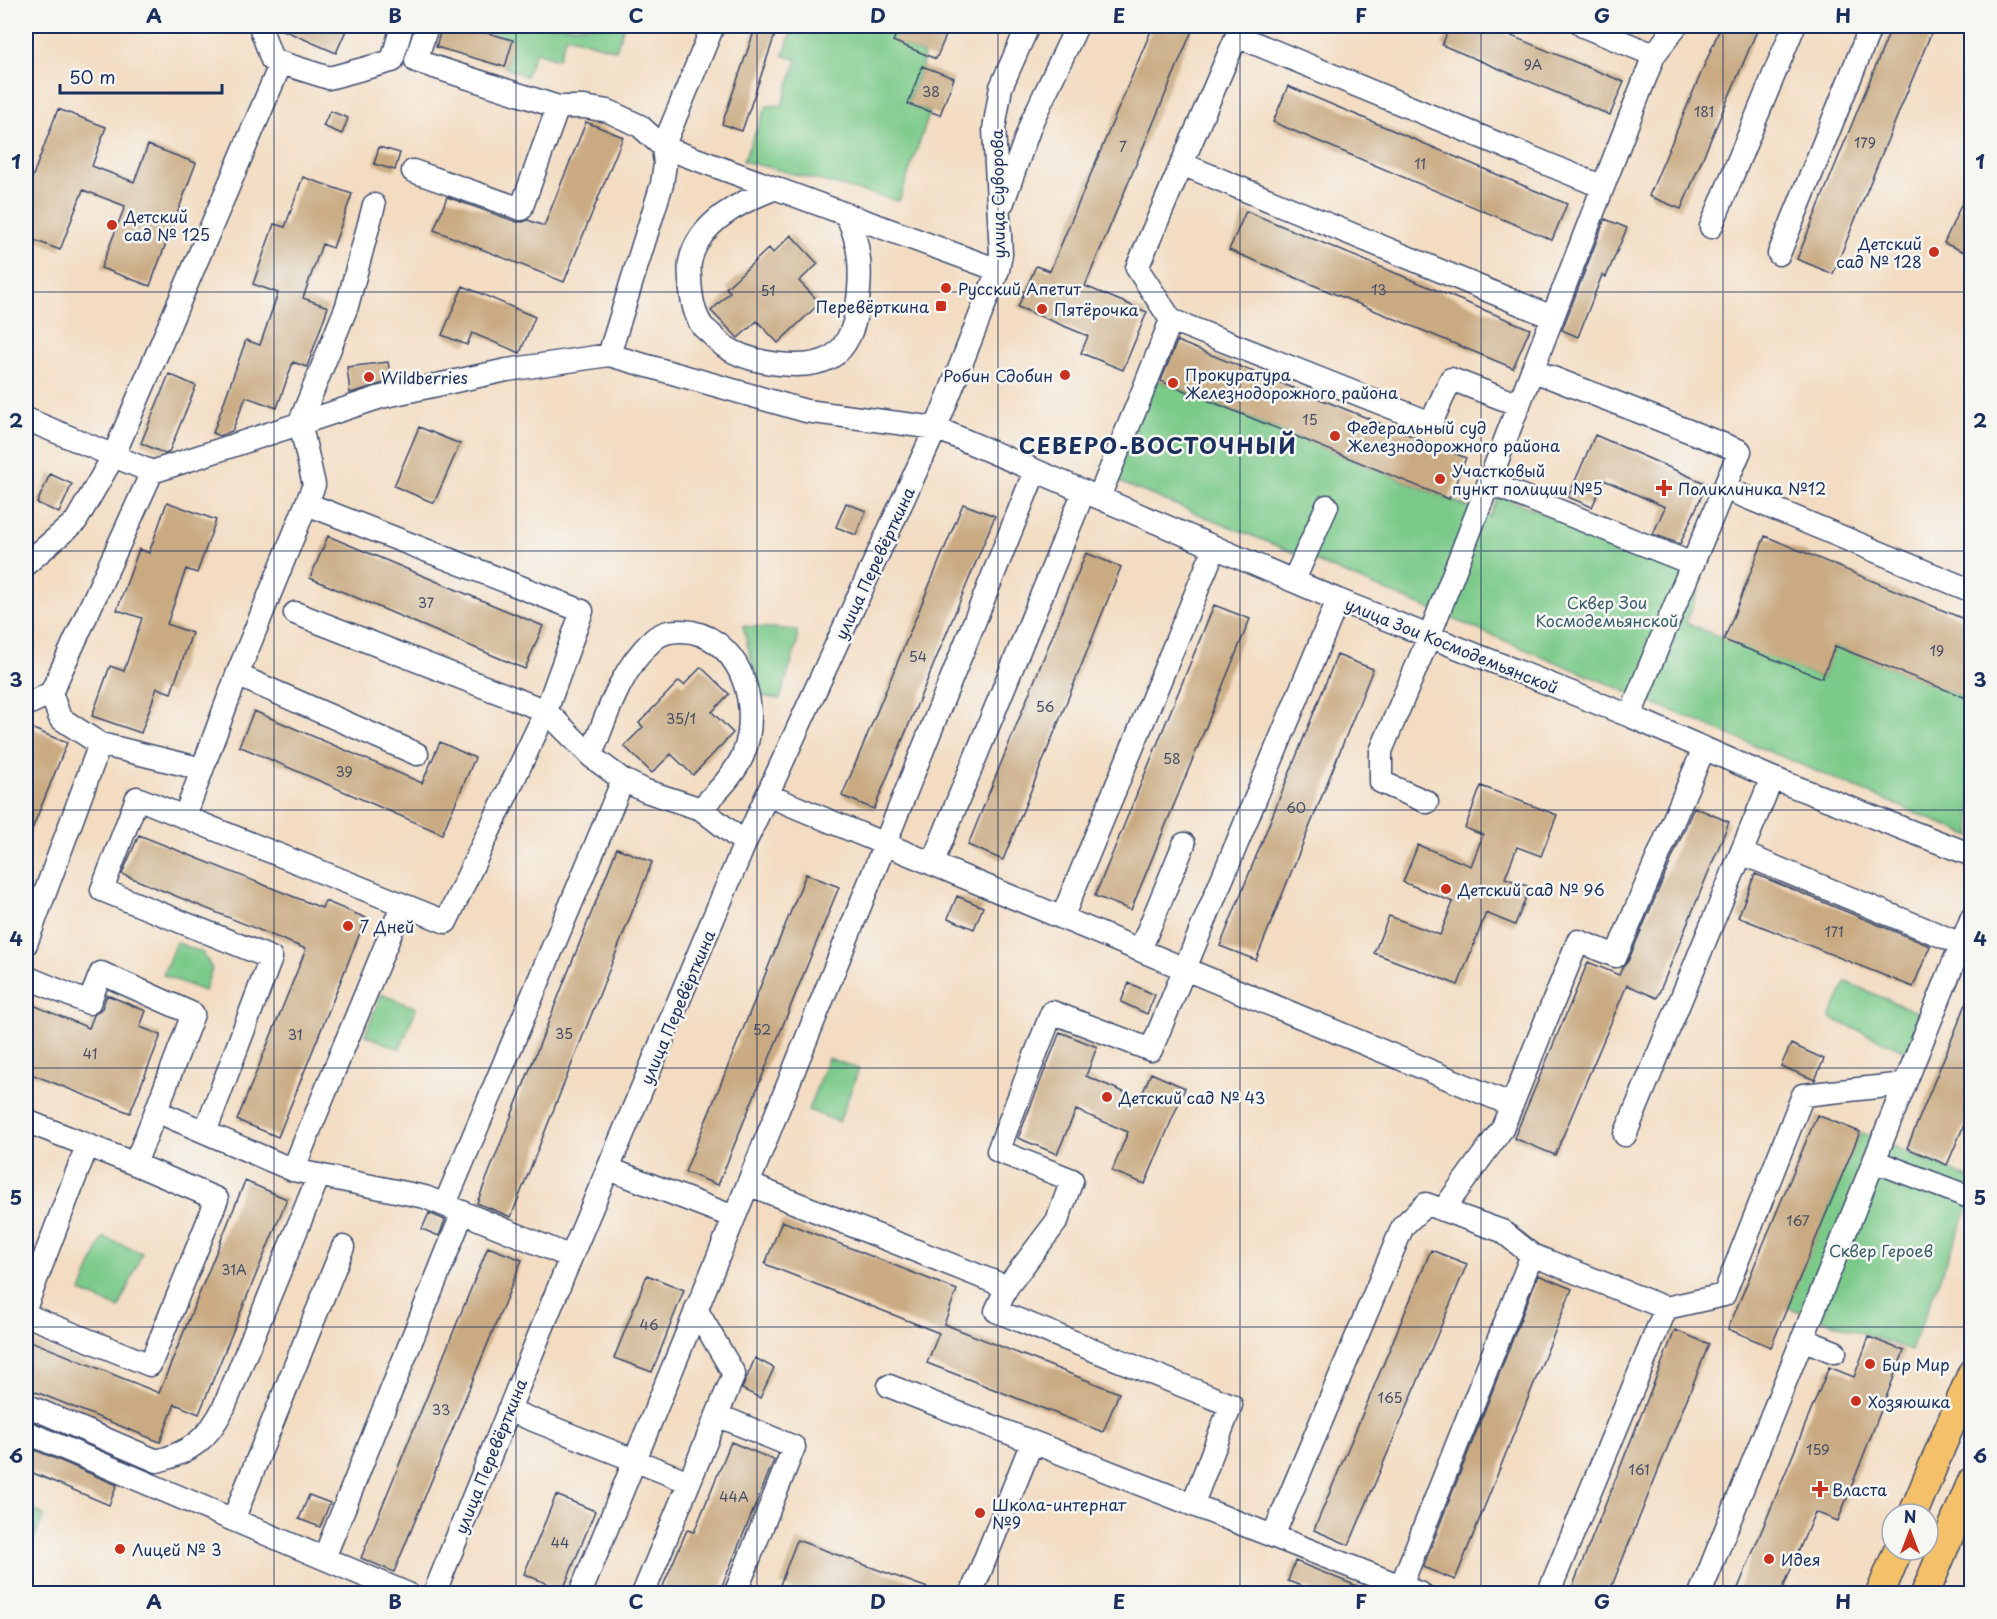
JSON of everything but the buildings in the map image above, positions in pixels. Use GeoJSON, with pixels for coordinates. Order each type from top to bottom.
{"type":"FeatureCollection","features":[{"type":"Feature","properties":{"kind":"main road"},"geometry":{"type":"LineString","coordinates":[[1918,1502],[1971,1373]]}},
{"type":"Feature","properties":{"kind":"main road"},"geometry":{"type":"LineString","coordinates":[[1925,1593],[1971,1481]]}},
{"type":"Feature","properties":{"kind":"main road"},"geometry":{"type":"LineString","coordinates":[[1880,1593],[1893,1562]]}},
{"type":"Feature","properties":{"kind":"street"},"geometry":{"type":"LineString","coordinates":[[260,26],[272,60],[329,78],[392,61],[402,26]]}},
{"type":"Feature","properties":{"kind":"street"},"geometry":{"type":"LineString","coordinates":[[427,26],[416,61],[558,107],[584,107],[616,114],[640,126],[663,147],[998,270]]}},
{"type":"Feature","properties":{"kind":"street"},"geometry":{"type":"LineString","coordinates":[[26,419],[152,472],[381,397],[507,370],[609,355],[662,184],[665,164],[663,147],[713,26]]}},
{"type":"Feature","properties":{"kind":"street","name":"улица Суворова"},"geometry":{"type":"LineString","coordinates":[[936,428],[998,270],[1001,254],[994,129],[1001,87],[1028,26]]}},
{"type":"Feature","properties":{"kind":"street"},"geometry":{"type":"LineString","coordinates":[[999,212],[1032,121],[1077,26]]}},
{"type":"Feature","properties":{"kind":"street"},"geometry":{"type":"LineString","coordinates":[[1583,26],[1654,55]]}},
{"type":"Feature","properties":{"kind":"street"},"geometry":{"type":"LineString","coordinates":[[1426,802],[1381,782],[1381,751],[1429,637],[1654,55],[1676,26]]}},
{"type":"Feature","properties":{"kind":"street"},"geometry":{"type":"LineString","coordinates":[[1711,227],[1794,26]]}},
{"type":"Feature","properties":{"kind":"street"},"geometry":{"type":"LineString","coordinates":[[1779,254],[1871,26]]}},
{"type":"Feature","properties":{"kind":"street"},"geometry":{"type":"LineString","coordinates":[[1519,405],[1450,379],[1431,423],[1171,320],[1137,268],[1239,31],[1603,187]]}},
{"type":"Feature","properties":{"kind":"street"},"geometry":{"type":"LineString","coordinates":[[26,564],[76,521],[113,457],[281,63]]}},
{"type":"Feature","properties":{"kind":"street"},"geometry":{"type":"LineString","coordinates":[[413,171],[521,209],[558,107]]}},
{"type":"Feature","properties":{"kind":"street"},"geometry":{"type":"LineString","coordinates":[[1182,164],[1552,317]]}},
{"type":"Feature","properties":{"kind":"street"},"geometry":{"type":"LineString","coordinates":[[777,188],[755,196],[712,224],[699,240],[690,263],[691,297],[701,325],[725,347],[758,361],[788,365],[813,364],[830,357],[842,347],[848,337],[857,313],[859,263],[858,241],[846,214]]}},
{"type":"Feature","properties":{"kind":"street"},"geometry":{"type":"LineString","coordinates":[[185,816],[237,675],[314,485],[300,422],[347,306],[374,205]]}},
{"type":"Feature","properties":{"kind":"street"},"geometry":{"type":"LineString","coordinates":[[932,864],[1091,494],[1141,396],[1171,320]]}},
{"type":"Feature","properties":{"kind":"street","name":"улица Зои Космодемьянской"},"geometry":{"type":"LineString","coordinates":[[609,355],[806,411],[936,428],[1338,600],[1630,716],[1772,778],[1971,855]]}},
{"type":"Feature","properties":{"kind":"street"},"geometry":{"type":"LineString","coordinates":[[1532,370],[1740,451],[1630,716]]}},
{"type":"Feature","properties":{"kind":"street","name":"улица Перевёрткина"},"geometry":{"type":"LineString","coordinates":[[434,1593],[571,1257],[745,843],[936,428]]}},
{"type":"Feature","properties":{"kind":"street"},"geometry":{"type":"LineString","coordinates":[[580,1593],[748,1184],[1035,471]]}},
{"type":"Feature","properties":{"kind":"street"},"geometry":{"type":"LineString","coordinates":[[26,705],[51,693],[152,472]]}},
{"type":"Feature","properties":{"kind":"street"},"geometry":{"type":"LineString","coordinates":[[1489,483],[1693,564]]}},
{"type":"Feature","properties":{"kind":"street"},"geometry":{"type":"LineString","coordinates":[[1724,488],[1971,591]]}},
{"type":"Feature","properties":{"kind":"street"},"geometry":{"type":"LineString","coordinates":[[205,1132],[271,958],[102,890],[137,798],[446,922],[546,711],[582,611],[306,504]]}},
{"type":"Feature","properties":{"kind":"street"},"geometry":{"type":"LineString","coordinates":[[1294,580],[1327,506]]}},
{"type":"Feature","properties":{"kind":"street"},"geometry":{"type":"LineString","coordinates":[[1062,918],[1215,547]]}},
{"type":"Feature","properties":{"kind":"street"},"geometry":{"type":"LineString","coordinates":[[1193,1503],[1231,1405],[996,1311],[1007,1287],[1057,1221],[1072,1180],[998,1151],[1052,1012],[1151,1050],[1338,600]]}},
{"type":"Feature","properties":{"kind":"street"},"geometry":{"type":"LineString","coordinates":[[295,613],[546,711],[591,755],[623,780],[646,791],[700,809],[745,843]]}},
{"type":"Feature","properties":{"kind":"street"},"geometry":{"type":"LineString","coordinates":[[591,755],[615,693],[638,657],[654,639],[664,633],[681,630],[713,640],[726,650],[737,664],[746,685],[750,714],[743,756],[730,776],[700,809]]}},
{"type":"Feature","properties":{"kind":"street"},"geometry":{"type":"LineString","coordinates":[[237,675],[417,754]]}},
{"type":"Feature","properties":{"kind":"street"},"geometry":{"type":"LineString","coordinates":[[51,693],[60,717],[100,744],[202,769]]}},
{"type":"Feature","properties":{"kind":"street"},"geometry":{"type":"LineString","coordinates":[[26,944],[100,744]]}},
{"type":"Feature","properties":{"kind":"street"},"geometry":{"type":"LineString","coordinates":[[1443,1210],[1502,1129],[1578,941],[1616,956],[1704,748]]}},
{"type":"Feature","properties":{"kind":"street"},"geometry":{"type":"LineString","coordinates":[[1624,1135],[1772,778]]}},
{"type":"Feature","properties":{"kind":"street"},"geometry":{"type":"LineString","coordinates":[[324,1558],[454,1208],[623,780]]}},
{"type":"Feature","properties":{"kind":"street"},"geometry":{"type":"LineString","coordinates":[[767,795],[1512,1105]]}},
{"type":"Feature","properties":{"kind":"street"},"geometry":{"type":"LineString","coordinates":[[1140,950],[1184,844]]}},
{"type":"Feature","properties":{"kind":"street"},"geometry":{"type":"LineString","coordinates":[[1741,853],[1961,944]]}},
{"type":"Feature","properties":{"kind":"street"},"geometry":{"type":"LineString","coordinates":[[293,1170],[402,906]]}},
{"type":"Feature","properties":{"kind":"street"},"geometry":{"type":"LineString","coordinates":[[1700,1593],[1971,917]]}},
{"type":"Feature","properties":{"kind":"street"},"geometry":{"type":"LineString","coordinates":[[26,977],[89,1003],[101,973],[193,1014],[135,1164]]}},
{"type":"Feature","properties":{"kind":"street"},"geometry":{"type":"LineString","coordinates":[[1273,1536],[1403,1226],[1426,1204],[1502,1231],[1532,1255],[1666,1308],[1724,1295],[1803,1095],[1905,1084]]}},
{"type":"Feature","properties":{"kind":"street"},"geometry":{"type":"LineString","coordinates":[[156,1112],[293,1170],[425,1197],[571,1257]]}},
{"type":"Feature","properties":{"kind":"street"},"geometry":{"type":"LineString","coordinates":[[26,1121],[217,1199],[150,1365],[26,1315]]}},
{"type":"Feature","properties":{"kind":"street"},"geometry":{"type":"LineString","coordinates":[[26,1306],[87,1146]]}},
{"type":"Feature","properties":{"kind":"street"},"geometry":{"type":"LineString","coordinates":[[1874,1161],[1971,1198]]}},
{"type":"Feature","properties":{"kind":"street"},"geometry":{"type":"LineString","coordinates":[[609,1169],[734,1217]]}},
{"type":"Feature","properties":{"kind":"street"},"geometry":{"type":"LineString","coordinates":[[26,1405],[157,1461],[175,1456],[198,1443],[217,1421],[224,1407],[319,1175]]}},
{"type":"Feature","properties":{"kind":"street"},"geometry":{"type":"LineString","coordinates":[[748,1184],[1007,1287]]}},
{"type":"Feature","properties":{"kind":"street"},"geometry":{"type":"LineString","coordinates":[[233,1520],[343,1247]]}},
{"type":"Feature","properties":{"kind":"street"},"geometry":{"type":"LineString","coordinates":[[889,1386],[1193,1503],[1409,1590],[1532,1255]]}},
{"type":"Feature","properties":{"kind":"street"},"geometry":{"type":"LineString","coordinates":[[1548,1593],[1666,1308]]}},
{"type":"Feature","properties":{"kind":"street"},"geometry":{"type":"LineString","coordinates":[[643,1593],[734,1374],[696,1309]]}},
{"type":"Feature","properties":{"kind":"street"},"geometry":{"type":"LineString","coordinates":[[1802,1339],[1835,1352]]}},
{"type":"Feature","properties":{"kind":"street"},"geometry":{"type":"LineString","coordinates":[[508,1410],[689,1482]]}},
{"type":"Feature","properties":{"kind":"street"},"geometry":{"type":"LineString","coordinates":[[717,1415],[794,1447],[735,1593]]}},
{"type":"Feature","properties":{"kind":"street"},"geometry":{"type":"LineString","coordinates":[[26,1432],[408,1593]]}},
{"type":"Feature","properties":{"kind":"street"},"geometry":{"type":"LineString","coordinates":[[971,1593],[1032,1442]]}},
{"type":"Feature","properties":{"kind":"green space"},"geometry":{"type":"Polygon","coordinates":[[[493,26],[624,26],[616,50],[566,36],[558,59],[535,52],[526,76],[505,67],[513,40],[492,34],[493,26]]]}},
{"type":"Feature","properties":{"kind":"green space"},"geometry":{"type":"Polygon","coordinates":[[[794,26],[900,26],[894,41],[924,54],[922,66],[908,103],[930,112],[899,201],[743,161],[767,106],[782,105],[797,60],[783,55],[794,26]]]}},
{"type":"Feature","properties":{"kind":"green space","name":"Сквер Зои Космодемьянской"},"geometry":{"type":"Polygon","coordinates":[[[1155,379],[1490,516],[1499,495],[1703,579],[1686,623],[1822,678],[1835,646],[1971,700],[1971,836],[1322,564],[1114,480],[1155,379]]]}},
{"type":"Feature","properties":{"kind":"green space"},"geometry":{"type":"Polygon","coordinates":[[[743,626],[797,630],[797,644],[780,699],[760,696],[743,626]]]}},
{"type":"Feature","properties":{"kind":"green space"},"geometry":{"type":"Polygon","coordinates":[[[176,942],[203,953],[212,969],[204,991],[163,975],[176,942]]]}},
{"type":"Feature","properties":{"kind":"green space"},"geometry":{"type":"Polygon","coordinates":[[[1846,982],[1926,1016],[1911,1053],[1830,1018],[1846,982]]]}},
{"type":"Feature","properties":{"kind":"green space"},"geometry":{"type":"Polygon","coordinates":[[[381,994],[416,1008],[400,1049],[365,1035],[381,994]]]}},
{"type":"Feature","properties":{"kind":"green space"},"geometry":{"type":"Polygon","coordinates":[[[828,1058],[859,1069],[839,1122],[808,1110],[828,1058]]]}},
{"type":"Feature","properties":{"kind":"green space","name":"Сквер Героев"},"geometry":{"type":"Polygon","coordinates":[[[1860,1132],[1971,1179],[1971,1200],[1911,1350],[1787,1307],[1860,1132]]]}},
{"type":"Feature","properties":{"kind":"green space"},"geometry":{"type":"Polygon","coordinates":[[[103,1237],[142,1253],[119,1308],[81,1292],[103,1237]]]}},
{"type":"Feature","properties":{"kind":"green space"},"geometry":{"type":"Polygon","coordinates":[[[26,1507],[44,1515],[26,1559],[26,1507]]]}},
{"type":"Feature","properties":{"kind":"place","name":"Детский сад № 125"},"geometry":{"type":"Point","coordinates":[112,225]}},
{"type":"Feature","properties":{"kind":"place","name":"Детский сад № 128"},"geometry":{"type":"Point","coordinates":[1934,252]}},
{"type":"Feature","properties":{"kind":"place","name":"Русский Апетит"},"geometry":{"type":"Point","coordinates":[946,288]}},
{"type":"Feature","properties":{"kind":"place","name":"Перевёрткина"},"geometry":{"type":"Point","coordinates":[941,306]}},
{"type":"Feature","properties":{"kind":"place","name":"Пятёрочка"},"geometry":{"type":"Point","coordinates":[1042,309]}},
{"type":"Feature","properties":{"kind":"place","name":"Робин Сдобин"},"geometry":{"type":"Point","coordinates":[1065,375]}},
{"type":"Feature","properties":{"kind":"place","name":"Wildberries"},"geometry":{"type":"Point","coordinates":[369,377]}},
{"type":"Feature","properties":{"kind":"place","name":"Прокуратура Железнодорожного района"},"geometry":{"type":"Point","coordinates":[1173,383]}},
{"type":"Feature","properties":{"kind":"place","name":"Федеральный суд Железнодорожного района"},"geometry":{"type":"Point","coordinates":[1335,436]}},
{"type":"Feature","properties":{"kind":"place","name":"Участковый пункт полиции №5"},"geometry":{"type":"Point","coordinates":[1440,479]}},
{"type":"Feature","properties":{"kind":"place","name":"Поликлиника №12"},"geometry":{"type":"Point","coordinates":[1664,488]}},
{"type":"Feature","properties":{"kind":"place","name":"Детский сад № 96"},"geometry":{"type":"Point","coordinates":[1446,889]}},
{"type":"Feature","properties":{"kind":"place","name":"7 Дней"},"geometry":{"type":"Point","coordinates":[348,926]}},
{"type":"Feature","properties":{"kind":"place","name":"Детский сад № 43"},"geometry":{"type":"Point","coordinates":[1107,1097]}},
{"type":"Feature","properties":{"kind":"place","name":"Бир Мир"},"geometry":{"type":"Point","coordinates":[1870,1364]}},
{"type":"Feature","properties":{"kind":"place","name":"Хозяюшка"},"geometry":{"type":"Point","coordinates":[1856,1401]}},
{"type":"Feature","properties":{"kind":"place","name":"Власта"},"geometry":{"type":"Point","coordinates":[1820,1489]}},
{"type":"Feature","properties":{"kind":"place","name":"Школа-интернат №9"},"geometry":{"type":"Point","coordinates":[980,1513]}},
{"type":"Feature","properties":{"kind":"place","name":"Лицей № 3"},"geometry":{"type":"Point","coordinates":[120,1549]}},
{"type":"Feature","properties":{"kind":"place","name":"Идея"},"geometry":{"type":"Point","coordinates":[1769,1559]}},
{"type":"Feature","properties":{"kind":"district","name":"СЕВЕРО-ВОСТОЧНЫЙ"},"geometry":{"type":"Point","coordinates":[1158,444]}}]}
